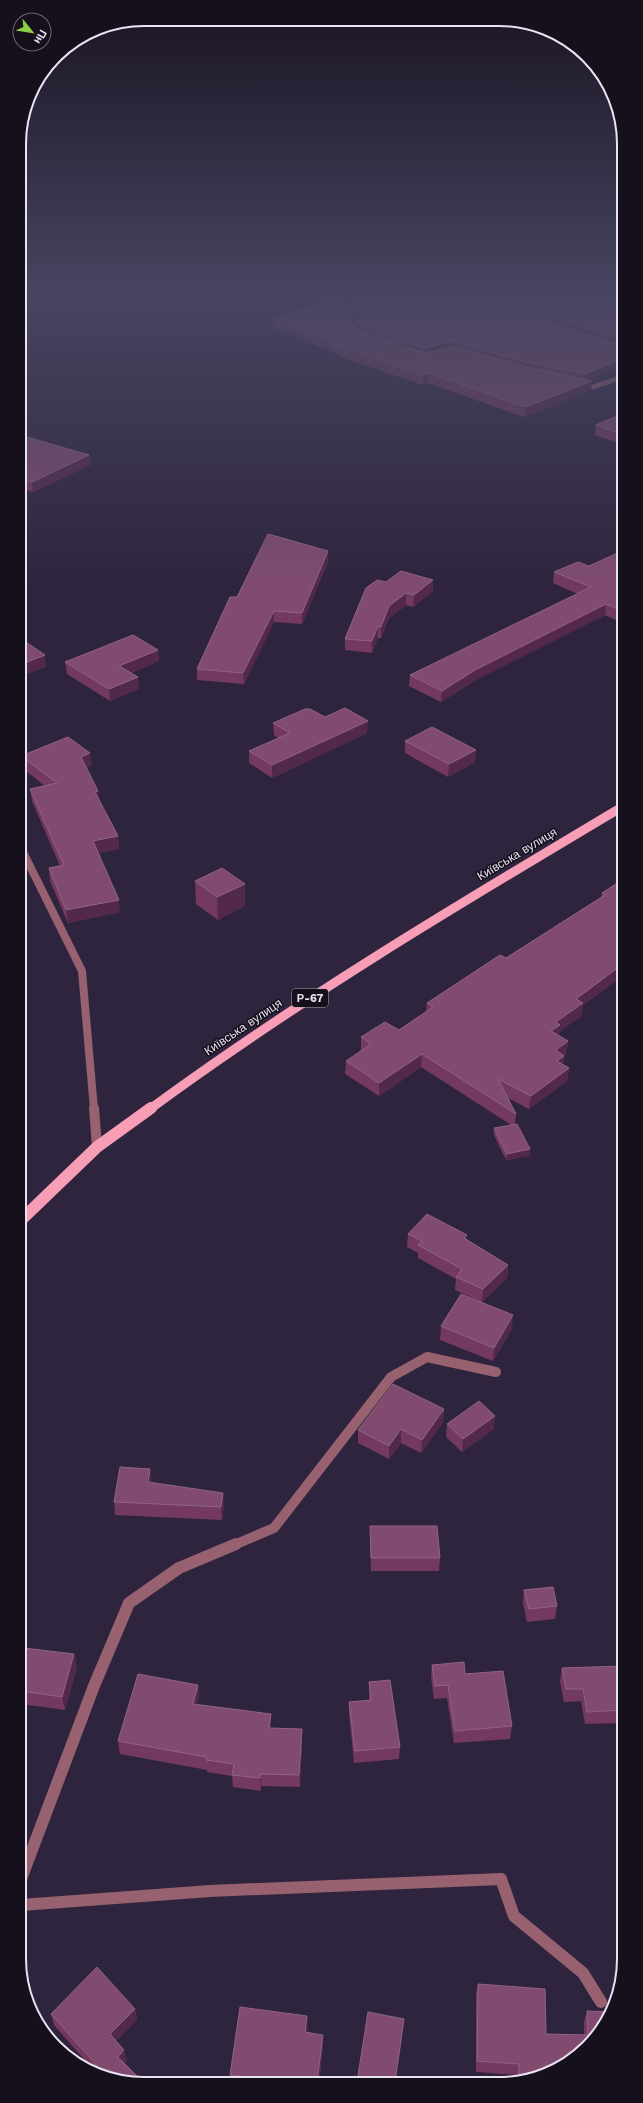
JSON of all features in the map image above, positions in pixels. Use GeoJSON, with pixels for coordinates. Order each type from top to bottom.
{"type":"FeatureCollection","features":[{"type":"Feature","properties":{"kind":"main road","name":"Київська вулиця"},"geometry":{"type":"LineString","coordinates":[[26,1215],[97,1147],[226,1053],[424,925],[617,810]]}},
{"type":"Feature","properties":{"kind":"street"},"geometry":{"type":"LineString","coordinates":[[26,858],[82,971],[97,1147]]}},
{"type":"Feature","properties":{"kind":"street"},"geometry":{"type":"LineString","coordinates":[[26,1866],[94,1686],[129,1603],[179,1568],[274,1528],[391,1377],[427,1358],[496,1372]]}},
{"type":"Feature","properties":{"kind":"street"},"geometry":{"type":"LineString","coordinates":[[26,1905],[210,1891],[501,1879],[514,1916],[583,1973],[600,2002]]}},
{"type":"Feature","properties":{"kind":"building"},"geometry":{"type":"Polygon","coordinates":[[[477,390],[568,390],[525,407],[477,390]]]}},
{"type":"Feature","properties":{"kind":"building"},"geometry":{"type":"Polygon","coordinates":[[[617,416],[617,432],[596,425],[617,416]]]}},
{"type":"Feature","properties":{"kind":"building"},"geometry":{"type":"Polygon","coordinates":[[[26,437],[89,455],[32,482],[26,480],[26,437]]]}},
{"type":"Feature","properties":{"kind":"building"},"geometry":{"type":"Polygon","coordinates":[[[268,534],[328,551],[302,613],[274,611],[243,673],[197,669],[230,597],[237,597],[268,534]]]}},
{"type":"Feature","properties":{"kind":"building"},"geometry":{"type":"Polygon","coordinates":[[[617,553],[617,609],[606,604],[475,670],[442,691],[410,675],[591,587],[554,572],[578,562],[589,566],[617,553]]]}},
{"type":"Feature","properties":{"kind":"building"},"geometry":{"type":"Polygon","coordinates":[[[401,571],[433,580],[414,595],[406,593],[389,606],[381,627],[378,626],[372,641],[345,639],[366,588],[377,580],[386,582],[401,571]]]}},
{"type":"Feature","properties":{"kind":"building"},"geometry":{"type":"Polygon","coordinates":[[[133,635],[158,650],[119,666],[138,677],[109,689],[65,662],[133,635]]]}},
{"type":"Feature","properties":{"kind":"building"},"geometry":{"type":"Polygon","coordinates":[[[26,642],[45,655],[26,663],[26,642]]]}},
{"type":"Feature","properties":{"kind":"building"},"geometry":{"type":"Polygon","coordinates":[[[345,708],[368,721],[272,765],[249,751],[290,733],[273,723],[305,709],[310,709],[325,717],[345,708]]]}},
{"type":"Feature","properties":{"kind":"building"},"geometry":{"type":"Polygon","coordinates":[[[432,727],[476,750],[449,764],[405,741],[432,727]]]}},
{"type":"Feature","properties":{"kind":"building"},"geometry":{"type":"Polygon","coordinates":[[[68,737],[90,753],[81,757],[98,791],[95,792],[118,836],[93,841],[119,900],[66,910],[49,868],[64,865],[30,789],[57,783],[26,760],[26,754],[68,737]]]}},
{"type":"Feature","properties":{"kind":"building"},"geometry":{"type":"Polygon","coordinates":[[[222,868],[245,884],[217,897],[195,881],[222,868]]]}},
{"type":"Feature","properties":{"kind":"building"},"geometry":{"type":"Polygon","coordinates":[[[617,883],[617,968],[576,999],[583,1003],[556,1022],[560,1025],[551,1031],[568,1041],[556,1050],[564,1056],[557,1061],[569,1068],[531,1096],[498,1079],[516,1114],[422,1054],[379,1083],[346,1061],[371,1044],[361,1037],[385,1022],[399,1030],[433,1007],[427,1003],[500,955],[506,958],[605,895],[602,893],[617,883]]]}},
{"type":"Feature","properties":{"kind":"building"},"geometry":{"type":"Polygon","coordinates":[[[517,1124],[530,1149],[507,1154],[494,1128],[517,1124]]]}},
{"type":"Feature","properties":{"kind":"building"},"geometry":{"type":"Polygon","coordinates":[[[427,1214],[467,1235],[464,1238],[508,1265],[483,1289],[456,1277],[462,1269],[418,1245],[422,1241],[408,1234],[427,1214]]]}},
{"type":"Feature","properties":{"kind":"building"},"geometry":{"type":"Polygon","coordinates":[[[461,1294],[513,1315],[494,1348],[441,1326],[461,1294]]]}},
{"type":"Feature","properties":{"kind":"building"},"geometry":{"type":"Polygon","coordinates":[[[393,1384],[444,1409],[422,1440],[401,1429],[389,1446],[358,1430],[393,1384]]]}},
{"type":"Feature","properties":{"kind":"building"},"geometry":{"type":"Polygon","coordinates":[[[479,1401],[495,1416],[463,1439],[447,1424],[479,1401]]]}},
{"type":"Feature","properties":{"kind":"building"},"geometry":{"type":"Polygon","coordinates":[[[120,1467],[150,1469],[148,1482],[223,1493],[221,1507],[114,1502],[120,1467]]]}},
{"type":"Feature","properties":{"kind":"building"},"geometry":{"type":"Polygon","coordinates":[[[370,1526],[437,1526],[440,1558],[371,1558],[370,1526]]]}},
{"type":"Feature","properties":{"kind":"building"},"geometry":{"type":"Polygon","coordinates":[[[553,1587],[557,1606],[529,1609],[524,1590],[553,1587]]]}},
{"type":"Feature","properties":{"kind":"building"},"geometry":{"type":"Polygon","coordinates":[[[26,1648],[74,1654],[62,1697],[26,1692],[26,1648]]]}},
{"type":"Feature","properties":{"kind":"building"},"geometry":{"type":"Polygon","coordinates":[[[464,1662],[465,1674],[503,1671],[512,1726],[455,1731],[448,1685],[435,1686],[432,1665],[464,1662]]]}},
{"type":"Feature","properties":{"kind":"building"},"geometry":{"type":"Polygon","coordinates":[[[617,1666],[617,1710],[587,1712],[583,1689],[566,1689],[562,1668],[617,1666]]]}},
{"type":"Feature","properties":{"kind":"building"},"geometry":{"type":"Polygon","coordinates":[[[138,1674],[198,1685],[193,1704],[271,1714],[269,1728],[302,1729],[299,1775],[261,1774],[260,1778],[232,1775],[234,1764],[206,1760],[206,1757],[118,1741],[138,1674]]]}},
{"type":"Feature","properties":{"kind":"building"},"geometry":{"type":"Polygon","coordinates":[[[390,1680],[400,1747],[355,1751],[349,1702],[371,1700],[369,1682],[390,1680]]]}},
{"type":"Feature","properties":{"kind":"building"},"geometry":{"type":"Polygon","coordinates":[[[97,1967],[135,2009],[110,2034],[124,2050],[118,2057],[138,2077],[121,2075],[99,2068],[51,2014],[97,1967]]]}},
{"type":"Feature","properties":{"kind":"building"},"geometry":{"type":"Polygon","coordinates":[[[478,1984],[545,1989],[546,2034],[588,2035],[587,2011],[605,2012],[588,2037],[577,2048],[558,2061],[544,2068],[519,2075],[519,2064],[477,2061],[478,1984]]]}},
{"type":"Feature","properties":{"kind":"building"},"geometry":{"type":"Polygon","coordinates":[[[240,2007],[307,2016],[305,2032],[323,2035],[318,2077],[245,2077],[230,2075],[240,2007]]]}},
{"type":"Feature","properties":{"kind":"building"},"geometry":{"type":"Polygon","coordinates":[[[368,2012],[404,2019],[396,2077],[358,2077],[368,2012]]]}}]}
